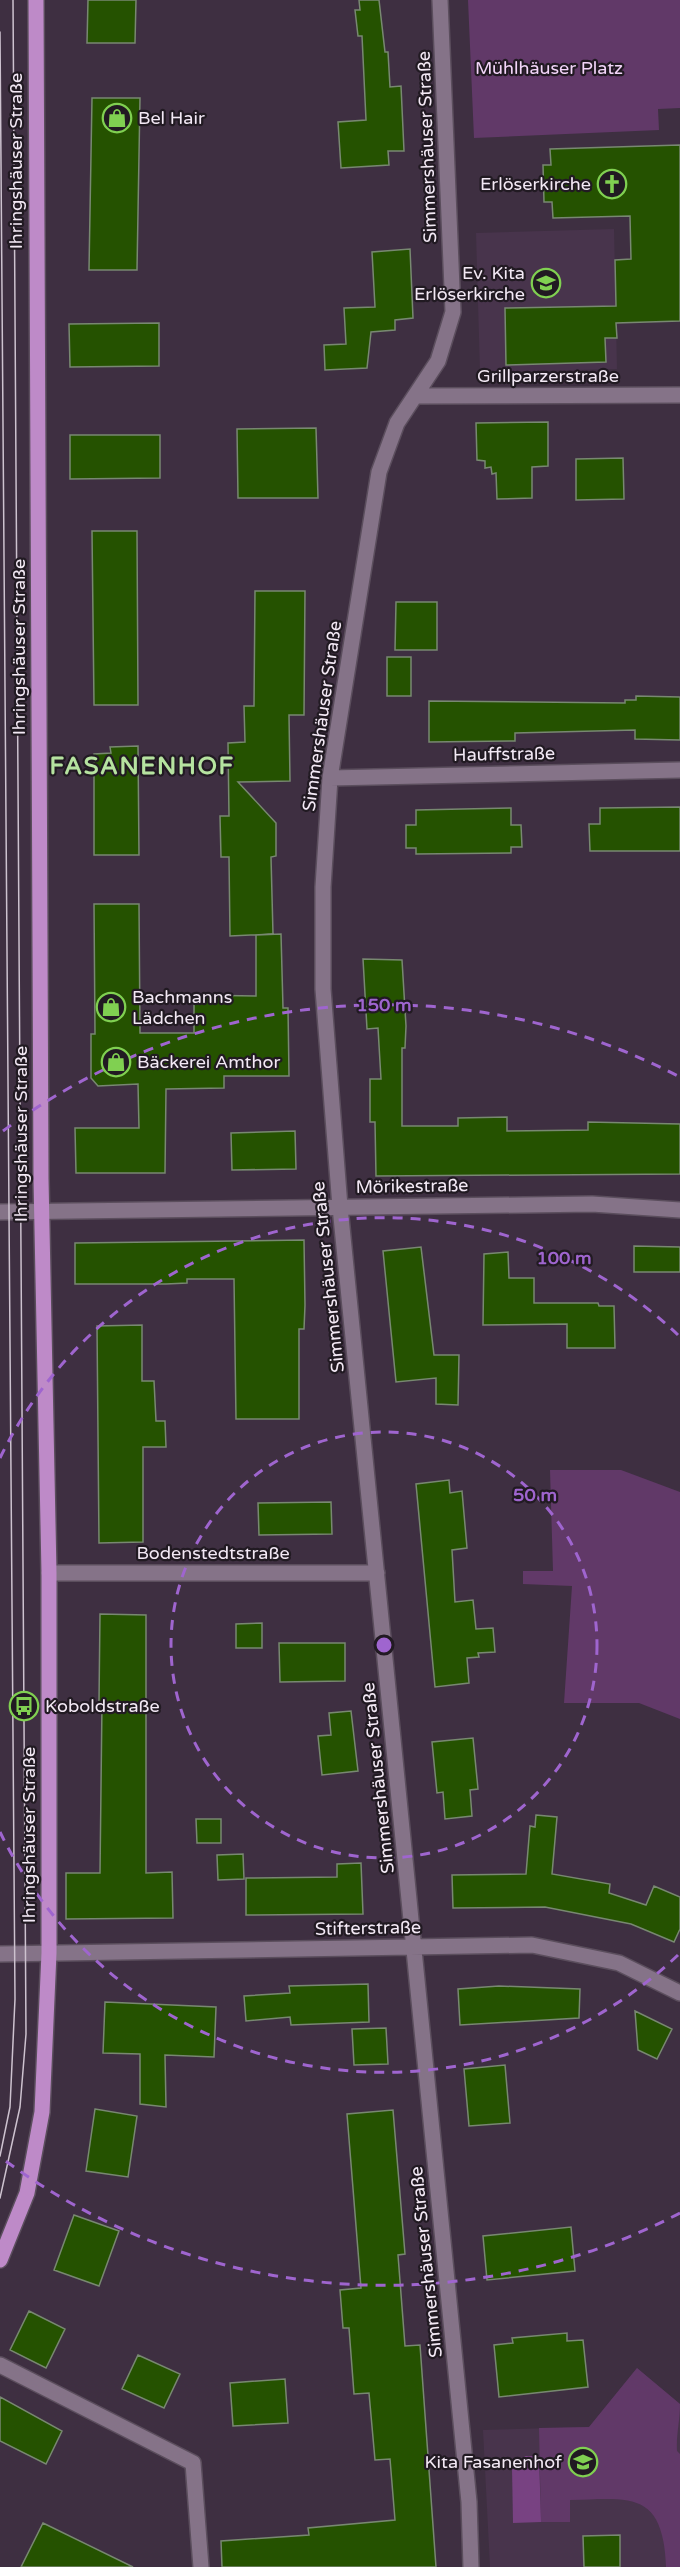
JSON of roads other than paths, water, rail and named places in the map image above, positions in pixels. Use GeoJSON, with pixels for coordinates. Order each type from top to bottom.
{"type":"FeatureCollection","features":[{"type":"Feature","properties":{"kind":"main road","name":"Ihringshäuser Straße"},"geometry":{"type":"LineString","coordinates":[[0,2260],[27,2193],[42,2112],[49,1953],[49,1573],[41,1212],[36,0]]}},
{"type":"Feature","properties":{"kind":"street","name":"Simmershäuser Straße"},"geometry":{"type":"LineString","coordinates":[[440,0],[453,312],[438,360],[397,423],[379,472],[330,778],[324,887],[323,989],[327,1066],[340,1207],[469,2502],[471,2567]]}},
{"type":"Feature","properties":{"kind":"street","name":"Grillparzerstraße"},"geometry":{"type":"LineString","coordinates":[[416,396],[680,395]]}},
{"type":"Feature","properties":{"kind":"street","name":"Hauffstraße"},"geometry":{"type":"LineString","coordinates":[[330,778],[680,770]]}},
{"type":"Feature","properties":{"kind":"street","name":"Mörikestraße"},"geometry":{"type":"LineString","coordinates":[[0,1212],[592,1204],[680,1210]]}},
{"type":"Feature","properties":{"kind":"street","name":"Bodenstedtstraße"},"geometry":{"type":"LineString","coordinates":[[49,1573],[377,1573]]}},
{"type":"Feature","properties":{"kind":"street","name":"Stifterstraße"},"geometry":{"type":"LineString","coordinates":[[49,1953],[532,1945],[618,1963],[680,1993]]}},
{"type":"Feature","properties":{"kind":"street"},"geometry":{"type":"LineString","coordinates":[[0,1954],[49,1953]]}},
{"type":"Feature","properties":{"kind":"street"},"geometry":{"type":"LineString","coordinates":[[0,2365],[193,2463],[201,2567]]}},
{"type":"Feature","properties":{"kind":"tram line"},"geometry":{"type":"LineString","coordinates":[[0,2198],[20,2107],[26,2034],[13,0]]}},
{"type":"Feature","properties":{"kind":"tram line"},"geometry":{"type":"LineString","coordinates":[[0,32],[15,1999],[10,2107],[0,2156]]}},
{"type":"Feature","properties":{"kind":"place","name":"Bel Hair"},"geometry":{"type":"Point","coordinates":[117,118]}},
{"type":"Feature","properties":{"kind":"place","name":"Erlöserkirche"},"geometry":{"type":"Point","coordinates":[612,184]}},
{"type":"Feature","properties":{"kind":"place","name":"Ev. Kita Erlöserkirche"},"geometry":{"type":"Point","coordinates":[546,283]}},
{"type":"Feature","properties":{"kind":"place","name":"Bachmanns Lädchen"},"geometry":{"type":"Point","coordinates":[111,1007]}},
{"type":"Feature","properties":{"kind":"place","name":"Bäckerei Amthor"},"geometry":{"type":"Point","coordinates":[116,1062]}},
{"type":"Feature","properties":{"kind":"place","name":"Koboldstraße"},"geometry":{"type":"Point","coordinates":[24,1706]}},
{"type":"Feature","properties":{"kind":"place","name":"Kita Fasanenhof"},"geometry":{"type":"Point","coordinates":[583,2462]}},
{"type":"Feature","properties":{"kind":"district","name":"FASANENHOF"},"geometry":{"type":"Point","coordinates":[142,766]}},
{"type":"Feature","properties":{"kind":"park label","name":"Mühlhäuser Platz"},"geometry":{"type":"Point","coordinates":[549,68]}}]}
